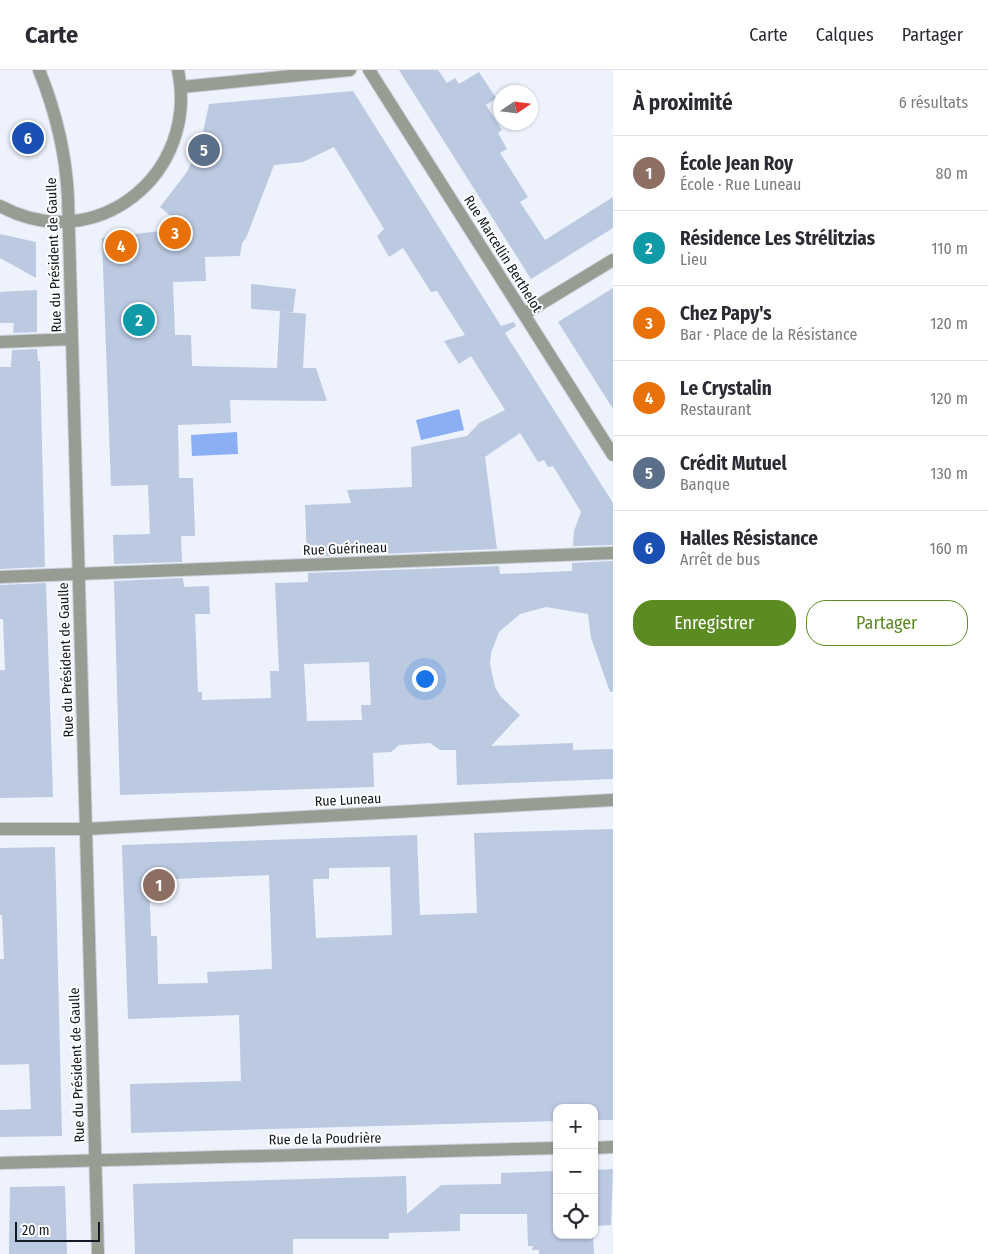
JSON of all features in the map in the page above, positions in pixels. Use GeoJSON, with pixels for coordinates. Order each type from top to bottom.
{"type":"FeatureCollection","features":[{"type":"Feature","properties":{"kind":"street","name":"Rue du Président de Gaulle"},"geometry":{"type":"LineString","coordinates":[[39,70],[50,98],[62,141],[66,167],[98,1254]]}},
{"type":"Feature","properties":{"kind":"street"},"geometry":{"type":"LineString","coordinates":[[0,206],[15,214],[51,222],[68,222],[96,217],[122,206],[150,182],[162,167],[175,142],[182,116],[182,87],[178,70]]}},
{"type":"Feature","properties":{"kind":"street"},"geometry":{"type":"LineString","coordinates":[[182,87],[350,70]]}},
{"type":"Feature","properties":{"kind":"street","name":"Rue Marcellin Berthelot"},"geometry":{"type":"LineString","coordinates":[[368,70],[613,455]]}},
{"type":"Feature","properties":{"kind":"street"},"geometry":{"type":"LineString","coordinates":[[524,314],[613,260]]}},
{"type":"Feature","properties":{"kind":"street"},"geometry":{"type":"LineString","coordinates":[[0,342],[72,339]]}},
{"type":"Feature","properties":{"kind":"street","name":"Rue Guérineau"},"geometry":{"type":"LineString","coordinates":[[0,577],[613,553]]}},
{"type":"Feature","properties":{"kind":"street","name":"Rue Luneau"},"geometry":{"type":"LineString","coordinates":[[0,830],[86,829],[613,800]]}},
{"type":"Feature","properties":{"kind":"street"},"geometry":{"type":"LineString","coordinates":[[598,1148],[613,1147]]}},
{"type":"Feature","properties":{"kind":"street","name":"Rue de la Poudrière"},"geometry":{"type":"LineString","coordinates":[[0,1163],[553,1148]]}},
{"type":"Feature","properties":{"kind":"water"},"geometry":{"type":"Polygon","coordinates":[[[459,409],[464,430],[421,440],[416,420],[459,409]]]}},
{"type":"Feature","properties":{"kind":"water"},"geometry":{"type":"Polygon","coordinates":[[[237,432],[238,454],[192,456],[191,435],[237,432]]]}},
{"type":"Feature","properties":{"kind":"building"},"geometry":{"type":"Polygon","coordinates":[[[399,70],[438,70],[447,83],[455,78],[459,84],[479,72],[493,93],[493,100],[486,105],[493,116],[493,130],[502,130],[498,133],[507,149],[500,153],[528,197],[520,202],[545,240],[613,197],[613,228],[531,279],[399,70]]]}},
{"type":"Feature","properties":{"kind":"building"},"geometry":{"type":"Polygon","coordinates":[[[353,91],[501,326],[514,322],[516,326],[505,333],[613,503],[613,545],[573,546],[574,531],[581,512],[553,466],[548,467],[544,460],[538,462],[520,433],[485,457],[497,549],[307,557],[305,505],[351,503],[347,490],[412,487],[411,447],[467,436],[479,423],[505,410],[471,356],[459,364],[444,341],[465,335],[437,291],[431,292],[403,248],[389,257],[377,236],[384,229],[334,147],[303,162],[274,165],[246,238],[242,243],[240,256],[205,257],[206,281],[173,282],[175,335],[191,335],[192,366],[277,368],[280,311],[251,309],[251,284],[296,289],[293,313],[306,314],[303,368],[316,368],[327,401],[230,400],[231,423],[178,425],[179,478],[193,478],[195,536],[181,536],[182,562],[114,564],[113,535],[150,534],[148,485],[111,486],[102,238],[185,228],[160,207],[187,172],[201,142],[209,104],[353,91]]]}},
{"type":"Feature","properties":{"kind":"building"},"geometry":{"type":"Polygon","coordinates":[[[0,234],[36,242],[36,278],[0,258],[0,234]]]}},
{"type":"Feature","properties":{"kind":"building"},"geometry":{"type":"Polygon","coordinates":[[[613,288],[613,409],[558,322],[613,288]]]}},
{"type":"Feature","properties":{"kind":"building"},"geometry":{"type":"Polygon","coordinates":[[[37,290],[37,332],[13,333],[14,323],[0,323],[0,292],[37,290]]]}},
{"type":"Feature","properties":{"kind":"building"},"geometry":{"type":"Polygon","coordinates":[[[37,349],[38,361],[40,361],[45,567],[0,569],[0,367],[11,367],[12,350],[37,349]]]}},
{"type":"Feature","properties":{"kind":"building"},"geometry":{"type":"Polygon","coordinates":[[[613,561],[613,692],[610,692],[591,638],[588,614],[546,607],[520,614],[499,632],[491,653],[490,664],[495,687],[501,697],[520,715],[491,746],[573,743],[573,750],[613,749],[613,779],[457,785],[456,750],[440,750],[430,743],[399,745],[391,752],[373,753],[374,787],[120,795],[114,581],[183,578],[184,587],[209,586],[210,614],[195,614],[198,692],[202,692],[202,700],[271,698],[270,671],[279,671],[275,583],[308,582],[308,573],[499,566],[500,574],[572,571],[572,563],[613,561]],[[369,662],[304,664],[307,721],[362,720],[361,705],[371,705],[369,662]]]}},
{"type":"Feature","properties":{"kind":"building"},"geometry":{"type":"Polygon","coordinates":[[[46,583],[53,797],[0,798],[0,670],[5,670],[3,619],[0,619],[0,585],[46,583]]]}},
{"type":"Feature","properties":{"kind":"building"},"geometry":{"type":"Polygon","coordinates":[[[613,829],[613,1120],[598,1120],[598,1104],[553,1104],[553,1121],[131,1133],[130,1084],[241,1081],[239,1015],[128,1019],[122,845],[417,835],[420,915],[477,913],[474,833],[613,829]],[[390,867],[329,868],[329,879],[313,879],[316,938],[392,935],[390,867]],[[269,875],[149,880],[151,936],[157,936],[158,984],[208,983],[207,972],[272,969],[269,875]]]}},
{"type":"Feature","properties":{"kind":"building"},"geometry":{"type":"Polygon","coordinates":[[[55,847],[62,1136],[0,1137],[0,1110],[31,1109],[29,1064],[0,1065],[0,959],[4,959],[2,915],[0,915],[0,848],[55,847]]]}},
{"type":"Feature","properties":{"kind":"building"},"geometry":{"type":"Polygon","coordinates":[[[613,1169],[611,1225],[598,1226],[598,1170],[613,1169]]]}},
{"type":"Feature","properties":{"kind":"building"},"geometry":{"type":"Polygon","coordinates":[[[553,1171],[553,1239],[593,1239],[594,1254],[539,1254],[539,1250],[532,1250],[533,1246],[528,1246],[527,1214],[460,1214],[460,1231],[389,1233],[389,1239],[293,1239],[293,1254],[135,1254],[133,1184],[406,1176],[407,1214],[441,1185],[501,1184],[501,1173],[553,1171]]]}},
{"type":"Feature","properties":{"kind":"building"},"geometry":{"type":"Polygon","coordinates":[[[65,1186],[67,1254],[9,1254],[10,1187],[65,1186]]]}},
{"type":"Feature","properties":{"kind":"place","name":"Halles Résistance"},"geometry":{"type":"Point","coordinates":[28,138]}},
{"type":"Feature","properties":{"kind":"place","name":"Crédit Mutuel"},"geometry":{"type":"Point","coordinates":[204,150]}},
{"type":"Feature","properties":{"kind":"place","name":"Chez Papy's"},"geometry":{"type":"Point","coordinates":[175,233]}},
{"type":"Feature","properties":{"kind":"place","name":"Le Crystalin"},"geometry":{"type":"Point","coordinates":[121,246]}},
{"type":"Feature","properties":{"kind":"place","name":"Résidence Les Strélitzias"},"geometry":{"type":"Point","coordinates":[139,320]}},
{"type":"Feature","properties":{"kind":"place","name":"École Jean Roy"},"geometry":{"type":"Point","coordinates":[159,885]}}]}
